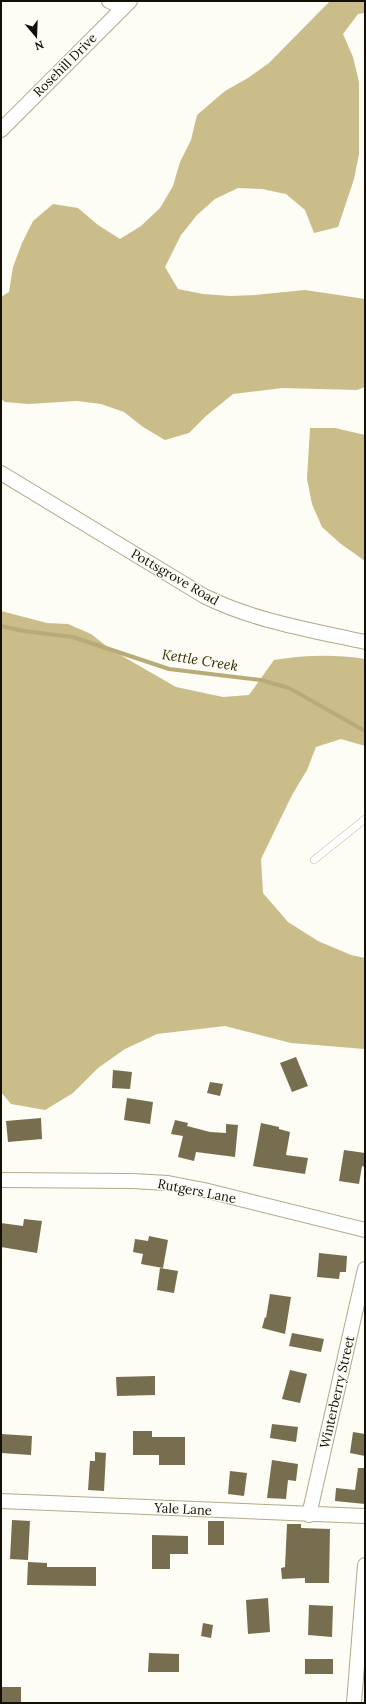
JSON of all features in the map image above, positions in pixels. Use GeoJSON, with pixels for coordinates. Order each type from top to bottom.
{"type":"FeatureCollection","features":[{"type":"Feature","properties":{"kind":"street"},"geometry":{"type":"LineString","coordinates":[[109,1],[127,4]]}},
{"type":"Feature","properties":{"kind":"street","name":"Rosehill Drive"},"geometry":{"type":"LineString","coordinates":[[1,130],[127,4]]}},
{"type":"Feature","properties":{"kind":"street","name":"Pottsgrove Road"},"geometry":{"type":"LineString","coordinates":[[1,474],[204,596],[222,605],[263,619],[365,642]]}},
{"type":"Feature","properties":{"kind":"street","name":"Rutgers Lane"},"geometry":{"type":"LineString","coordinates":[[1,1180],[132,1181],[168,1183],[204,1190],[365,1230]]}},
{"type":"Feature","properties":{"kind":"street","name":"Winterberry Street"},"geometry":{"type":"LineString","coordinates":[[309,1514],[365,1269]]}},
{"type":"Feature","properties":{"kind":"street","name":"Yale Lane"},"geometry":{"type":"LineString","coordinates":[[1,1501],[365,1516]]}},
{"type":"Feature","properties":{"kind":"street"},"geometry":{"type":"LineString","coordinates":[[354,1703],[365,1565]]}},
{"type":"Feature","properties":{"kind":"lane"},"geometry":{"type":"LineString","coordinates":[[314,860],[365,819]]}},
{"type":"Feature","properties":{"kind":"shaded area"},"geometry":{"type":"Polygon","coordinates":[[[330,1],[365,1],[365,13],[358,14],[343,34],[353,57],[359,82],[359,154],[354,179],[338,227],[314,233],[305,210],[286,194],[262,189],[238,188],[215,199],[197,215],[181,235],[165,267],[178,289],[203,294],[230,296],[305,290],[365,299],[365,387],[357,390],[282,388],[233,394],[206,416],[189,433],[165,440],[143,427],[124,412],[101,404],[77,401],[29,404],[5,402],[1,399],[1,297],[9,292],[13,267],[22,243],[33,221],[53,204],[78,208],[98,225],[120,239],[141,226],[160,208],[173,186],[180,162],[191,140],[197,115],[225,91],[248,78],[269,63],[330,1]]]}},
{"type":"Feature","properties":{"kind":"shaded area"},"geometry":{"type":"Polygon","coordinates":[[[310,428],[335,428],[365,435],[365,561],[341,544],[322,527],[312,504],[307,479],[310,428]]]}},
{"type":"Feature","properties":{"kind":"shaded area"},"geometry":{"type":"Polygon","coordinates":[[[1,611],[47,623],[68,624],[91,634],[110,649],[176,687],[223,697],[249,695],[274,660],[320,656],[342,656],[365,659],[365,746],[341,739],[316,747],[307,770],[292,795],[261,859],[263,893],[288,922],[318,941],[351,955],[365,958],[365,1049],[291,1043],[225,1026],[157,1034],[125,1049],[98,1068],[73,1093],[45,1110],[11,1104],[1,1092],[1,611]]]}},
{"type":"Feature","properties":{"kind":"building"},"geometry":{"type":"Polygon","coordinates":[[[296,1057],[308,1086],[292,1092],[280,1063],[296,1057]]]}},
{"type":"Feature","properties":{"kind":"building"},"geometry":{"type":"Polygon","coordinates":[[[113,1070],[132,1072],[130,1089],[112,1088],[113,1070]]]}},
{"type":"Feature","properties":{"kind":"building"},"geometry":{"type":"Polygon","coordinates":[[[210,1082],[223,1084],[220,1096],[207,1093],[210,1082]]]}},
{"type":"Feature","properties":{"kind":"building"},"geometry":{"type":"Polygon","coordinates":[[[127,1098],[153,1102],[150,1124],[124,1120],[127,1098]]]}},
{"type":"Feature","properties":{"kind":"building"},"geometry":{"type":"Polygon","coordinates":[[[41,1118],[42,1139],[8,1142],[6,1121],[41,1118]]]}},
{"type":"Feature","properties":{"kind":"building"},"geometry":{"type":"Polygon","coordinates":[[[175,1120],[188,1123],[187,1126],[210,1132],[226,1133],[226,1124],[238,1125],[235,1157],[196,1152],[194,1161],[178,1157],[183,1136],[171,1134],[175,1120]]]}},
{"type":"Feature","properties":{"kind":"building"},"geometry":{"type":"Polygon","coordinates":[[[261,1123],[279,1127],[279,1129],[290,1132],[286,1155],[308,1158],[305,1174],[253,1166],[261,1123]]]}},
{"type":"Feature","properties":{"kind":"building"},"geometry":{"type":"Polygon","coordinates":[[[344,1150],[365,1153],[365,1167],[362,1166],[359,1184],[339,1181],[344,1150]]]}},
{"type":"Feature","properties":{"kind":"building"},"geometry":{"type":"Polygon","coordinates":[[[24,1219],[42,1221],[37,1253],[1,1247],[1,1223],[23,1226],[24,1219]]]}},
{"type":"Feature","properties":{"kind":"building"},"geometry":{"type":"Polygon","coordinates":[[[149,1236],[168,1240],[163,1268],[141,1264],[143,1254],[133,1252],[135,1239],[148,1241],[149,1236]]]}},
{"type":"Feature","properties":{"kind":"building"},"geometry":{"type":"Polygon","coordinates":[[[319,1253],[347,1256],[346,1272],[340,1272],[339,1279],[317,1277],[319,1253]]]}},
{"type":"Feature","properties":{"kind":"building"},"geometry":{"type":"Polygon","coordinates":[[[160,1268],[178,1271],[174,1293],[157,1290],[160,1268]]]}},
{"type":"Feature","properties":{"kind":"building"},"geometry":{"type":"Polygon","coordinates":[[[270,1294],[291,1297],[285,1334],[262,1328],[265,1317],[266,1318],[270,1294]]]}},
{"type":"Feature","properties":{"kind":"building"},"geometry":{"type":"Polygon","coordinates":[[[292,1333],[324,1339],[321,1352],[289,1346],[292,1333]]]}},
{"type":"Feature","properties":{"kind":"building"},"geometry":{"type":"Polygon","coordinates":[[[290,1370],[307,1374],[300,1403],[282,1399],[290,1370]]]}},
{"type":"Feature","properties":{"kind":"building"},"geometry":{"type":"Polygon","coordinates":[[[155,1376],[155,1395],[117,1396],[116,1377],[155,1376]]]}},
{"type":"Feature","properties":{"kind":"building"},"geometry":{"type":"Polygon","coordinates":[[[272,1424],[298,1427],[296,1442],[270,1438],[272,1424]]]}},
{"type":"Feature","properties":{"kind":"building"},"geometry":{"type":"Polygon","coordinates":[[[133,1431],[152,1431],[152,1437],[185,1437],[185,1465],[159,1465],[159,1455],[133,1455],[133,1431]]]}},
{"type":"Feature","properties":{"kind":"building"},"geometry":{"type":"Polygon","coordinates":[[[353,1432],[365,1434],[365,1456],[350,1453],[353,1432]]]}},
{"type":"Feature","properties":{"kind":"building"},"geometry":{"type":"Polygon","coordinates":[[[1,1434],[32,1436],[31,1455],[1,1453],[1,1434]]]}},
{"type":"Feature","properties":{"kind":"building"},"geometry":{"type":"Polygon","coordinates":[[[95,1452],[106,1453],[104,1491],[88,1490],[90,1461],[95,1461],[95,1452]]]}},
{"type":"Feature","properties":{"kind":"building"},"geometry":{"type":"Polygon","coordinates":[[[272,1460],[298,1464],[296,1481],[288,1480],[286,1499],[267,1498],[272,1460]]]}},
{"type":"Feature","properties":{"kind":"building"},"geometry":{"type":"Polygon","coordinates":[[[358,1468],[365,1468],[365,1504],[335,1501],[336,1488],[355,1490],[358,1468]]]}},
{"type":"Feature","properties":{"kind":"building"},"geometry":{"type":"Polygon","coordinates":[[[230,1471],[247,1473],[244,1496],[228,1494],[230,1471]]]}},
{"type":"Feature","properties":{"kind":"building"},"geometry":{"type":"Polygon","coordinates":[[[12,1520],[30,1521],[28,1560],[10,1559],[12,1520]]]}},
{"type":"Feature","properties":{"kind":"building"},"geometry":{"type":"Polygon","coordinates":[[[208,1521],[224,1521],[224,1545],[208,1545],[208,1521]]]}},
{"type":"Feature","properties":{"kind":"building"},"geometry":{"type":"Polygon","coordinates":[[[287,1524],[301,1524],[301,1528],[330,1529],[329,1583],[305,1583],[305,1578],[282,1579],[281,1568],[285,1567],[287,1524]]]}},
{"type":"Feature","properties":{"kind":"building"},"geometry":{"type":"Polygon","coordinates":[[[152,1535],[188,1536],[188,1554],[170,1554],[170,1569],[152,1569],[152,1535]]]}},
{"type":"Feature","properties":{"kind":"building"},"geometry":{"type":"Polygon","coordinates":[[[28,1562],[47,1563],[47,1567],[96,1567],[96,1586],[27,1585],[28,1562]]]}},
{"type":"Feature","properties":{"kind":"building"},"geometry":{"type":"Polygon","coordinates":[[[268,1598],[270,1632],[248,1634],[246,1600],[268,1598]]]}},
{"type":"Feature","properties":{"kind":"building"},"geometry":{"type":"Polygon","coordinates":[[[309,1605],[333,1606],[332,1637],[308,1635],[309,1605]]]}},
{"type":"Feature","properties":{"kind":"building"},"geometry":{"type":"Polygon","coordinates":[[[203,1623],[213,1625],[211,1638],[201,1636],[203,1623]]]}},
{"type":"Feature","properties":{"kind":"building"},"geometry":{"type":"Polygon","coordinates":[[[149,1653],[179,1654],[179,1672],[148,1672],[149,1653]]]}},
{"type":"Feature","properties":{"kind":"building"},"geometry":{"type":"Polygon","coordinates":[[[305,1659],[333,1659],[333,1674],[305,1674],[305,1659]]]}},
{"type":"Feature","properties":{"kind":"building"},"geometry":{"type":"Polygon","coordinates":[[[1,1687],[21,1687],[21,1703],[1,1703],[1,1687]]]}},
{"type":"Feature","properties":{"kind":"waterway","name":"Kettle Creek"},"geometry":{"type":"LineString","coordinates":[[1,626],[24,631],[73,637],[169,669],[261,680],[289,688],[365,731]]}}]}
